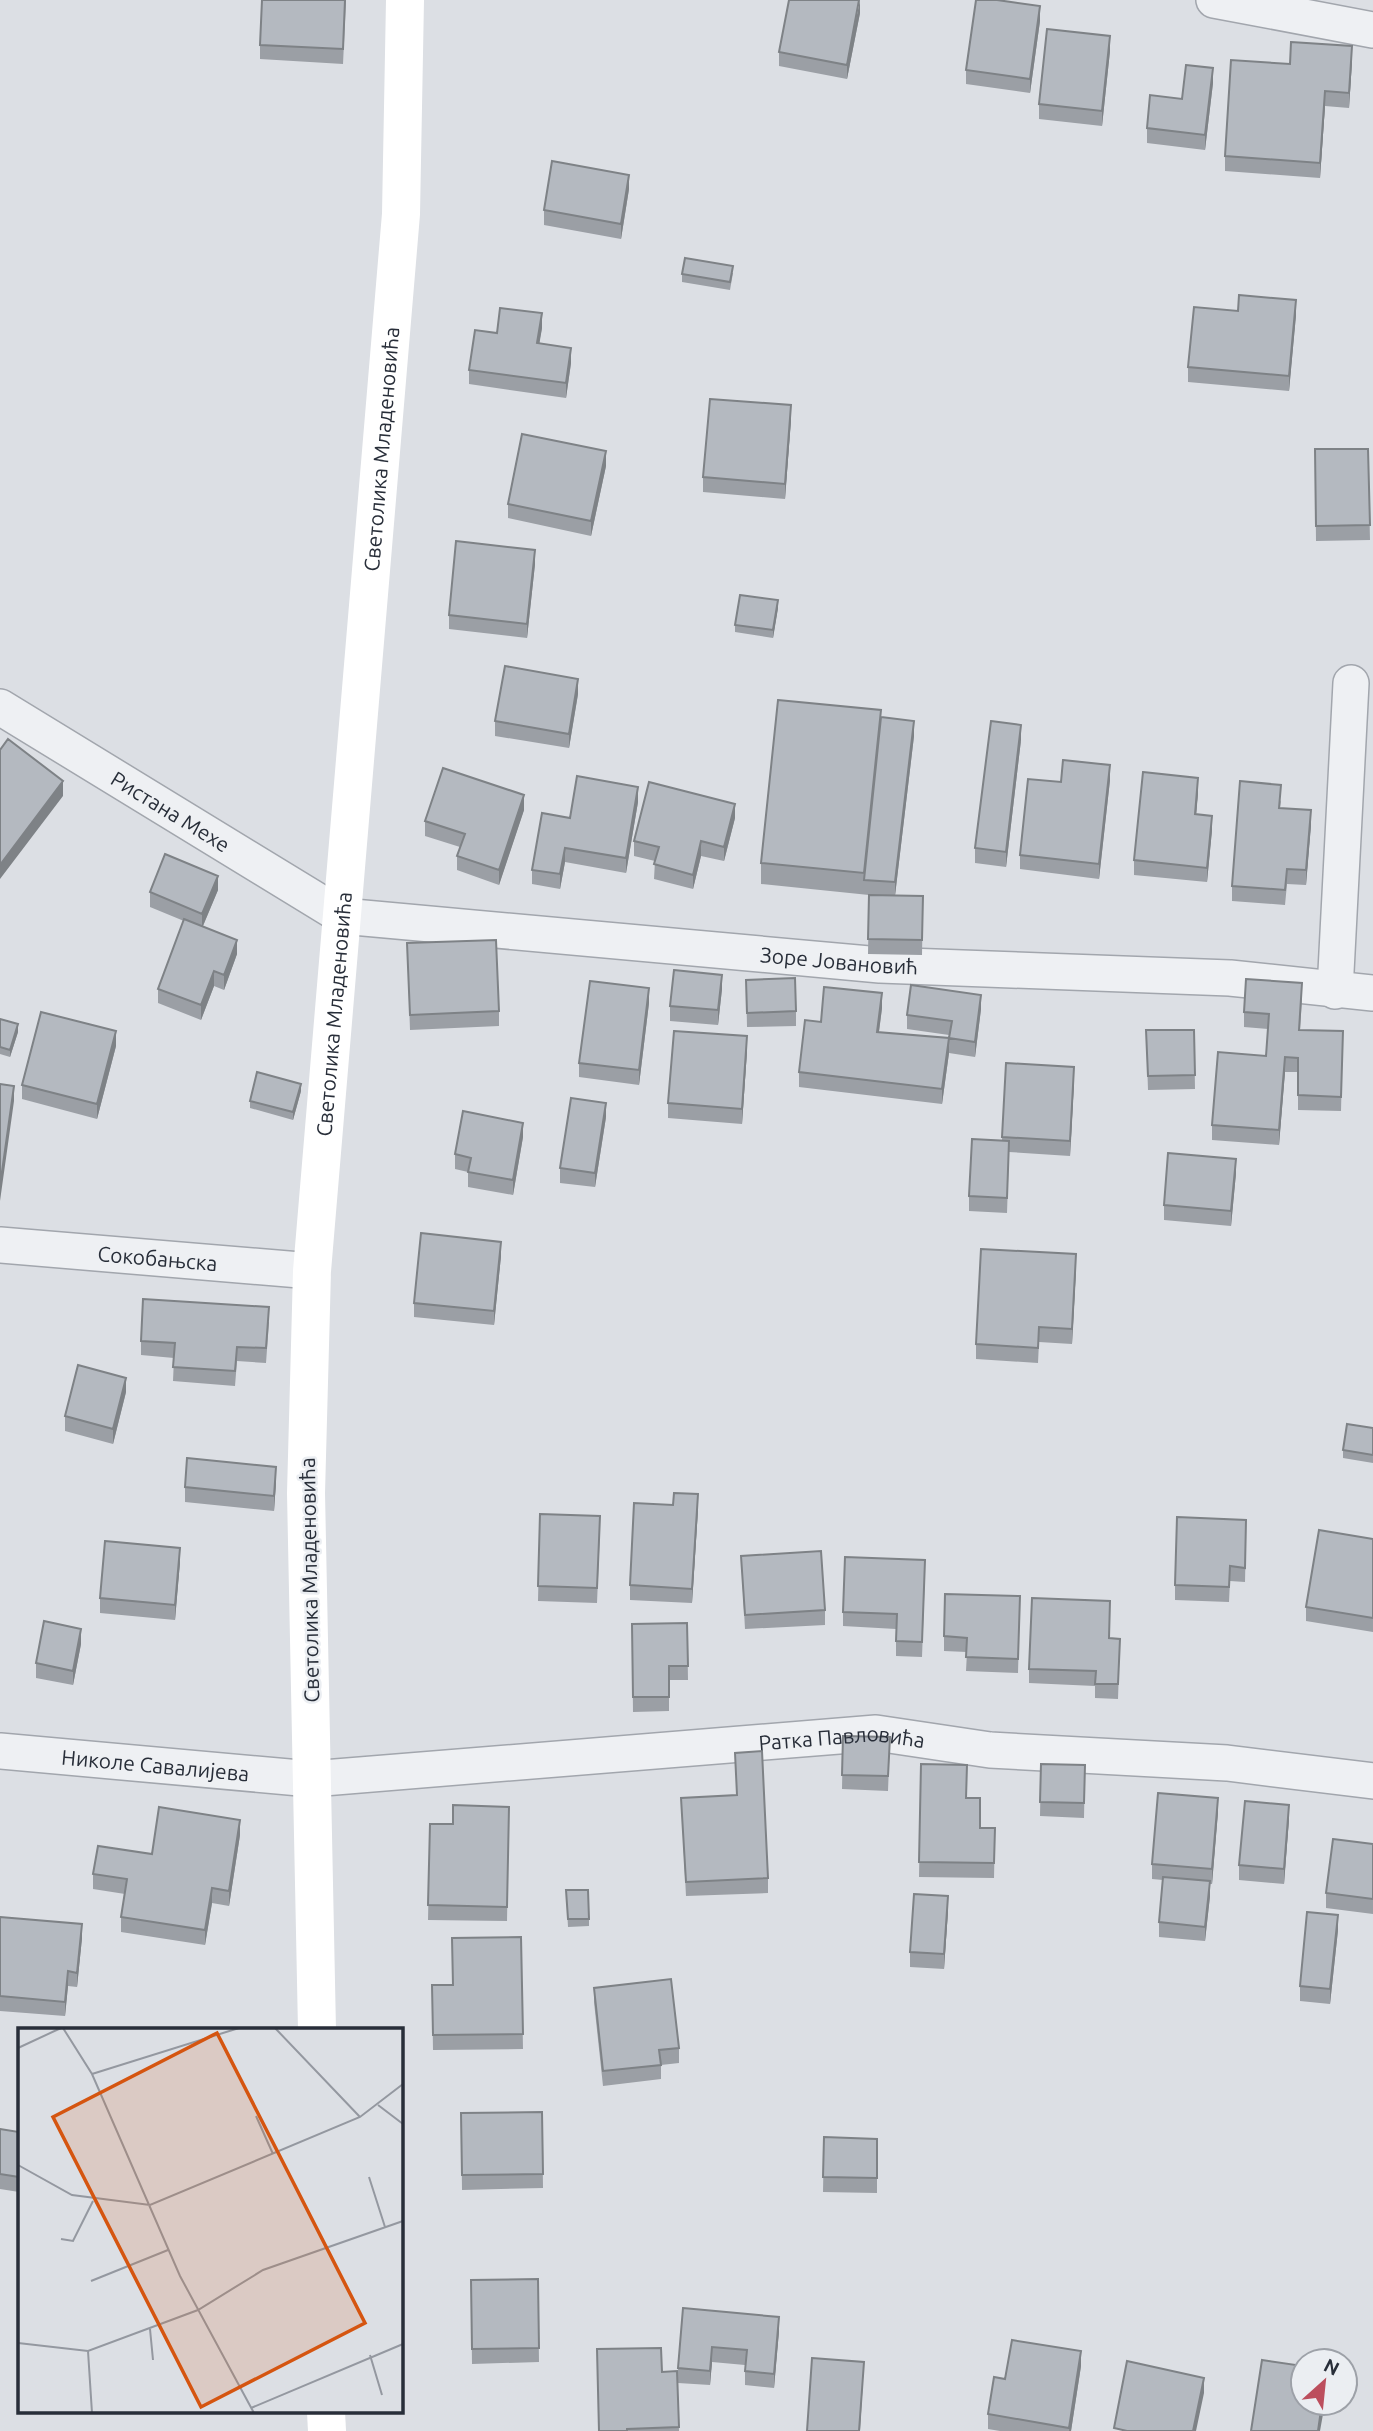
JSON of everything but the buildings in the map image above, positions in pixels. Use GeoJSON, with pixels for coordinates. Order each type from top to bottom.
{"type":"FeatureCollection","features":[{"type":"Feature","properties":{"kind":"street","name":"Светолика Младеновића"},"geometry":{"type":"LineString","coordinates":[[317,2028],[306,1493],[312,1271],[401,214],[405,0]]}},
{"type":"Feature","properties":{"kind":"street"},"geometry":{"type":"LineString","coordinates":[[1214,0],[1373,30]]}},
{"type":"Feature","properties":{"kind":"street"},"geometry":{"type":"LineString","coordinates":[[1335,991],[1351,683]]}},
{"type":"Feature","properties":{"kind":"street","name":"Ристана Мехе"},"geometry":{"type":"LineString","coordinates":[[0,707],[342,916]]}},
{"type":"Feature","properties":{"kind":"street","name":"Зоре Јовановић"},"geometry":{"type":"LineString","coordinates":[[342,916],[880,965],[1230,978],[1373,993]]}},
{"type":"Feature","properties":{"kind":"street","name":"Сокобањска"},"geometry":{"type":"LineString","coordinates":[[0,1245],[312,1271]]}},
{"type":"Feature","properties":{"kind":"street","name":"Ратка Павловића"},"geometry":{"type":"LineString","coordinates":[[311,1779],[877,1733],[990,1750],[1227,1763],[1373,1781]]}},
{"type":"Feature","properties":{"kind":"street","name":"Николе Савалијева"},"geometry":{"type":"LineString","coordinates":[[0,1751],[311,1779]]}}]}
